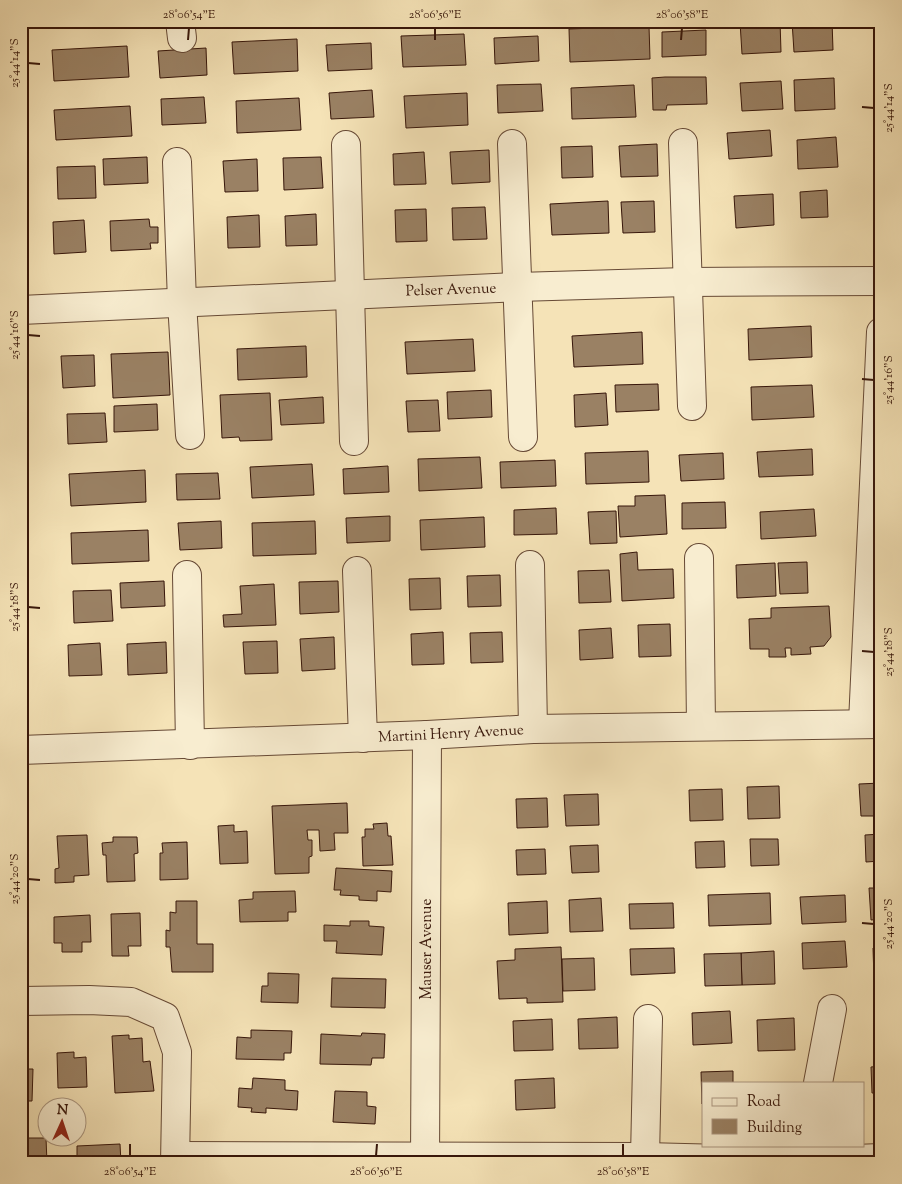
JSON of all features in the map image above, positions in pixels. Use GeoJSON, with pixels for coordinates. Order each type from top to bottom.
{"type":"FeatureCollection","features":[{"type":"Feature","properties":{"kind":"street"},"geometry":{"type":"LineString","coordinates":[[512,144],[523,437]]}},
{"type":"Feature","properties":{"kind":"street"},"geometry":{"type":"LineString","coordinates":[[683,144],[686,282],[692,406]]}},
{"type":"Feature","properties":{"kind":"street"},"geometry":{"type":"LineString","coordinates":[[346,145],[354,441]]}},
{"type":"Feature","properties":{"kind":"street"},"geometry":{"type":"LineString","coordinates":[[177,162],[182,302],[190,435]]}},
{"type":"Feature","properties":{"kind":"street","name":"Pelser Avenue"},"geometry":{"type":"LineString","coordinates":[[21,310],[518,287],[686,282],[881,281]]}},
{"type":"Feature","properties":{"kind":"street"},"geometry":{"type":"LineString","coordinates":[[872,724],[881,332]]}},
{"type":"Feature","properties":{"kind":"street"},"geometry":{"type":"LineString","coordinates":[[699,558],[702,726]]}},
{"type":"Feature","properties":{"kind":"street"},"geometry":{"type":"LineString","coordinates":[[530,566],[533,729]]}},
{"type":"Feature","properties":{"kind":"street"},"geometry":{"type":"LineString","coordinates":[[356,571],[363,738]]}},
{"type":"Feature","properties":{"kind":"street"},"geometry":{"type":"LineString","coordinates":[[187,575],[190,744]]}},
{"type":"Feature","properties":{"kind":"street","name":"Martini Henry Avenue"},"geometry":{"type":"LineString","coordinates":[[21,750],[363,738],[533,729],[872,724]]}},
{"type":"Feature","properties":{"kind":"street","name":"Mauser Avenue"},"geometry":{"type":"LineString","coordinates":[[425,1159],[427,735]]}},
{"type":"Feature","properties":{"kind":"street"},"geometry":{"type":"LineString","coordinates":[[21,1001],[89,1000],[131,1002],[164,1017],[177,1052],[176,1159],[645,1157],[805,1153],[881,1158]]}},
{"type":"Feature","properties":{"kind":"street"},"geometry":{"type":"LineString","coordinates":[[818,1082],[832,1009]]}},
{"type":"Feature","properties":{"kind":"street"},"geometry":{"type":"LineString","coordinates":[[645,1157],[648,1019]]}},
{"type":"Feature","properties":{"kind":"building"},"geometry":{"type":"Polygon","coordinates":[[[51,21],[91,21],[91,22],[51,24],[51,21]]]}},
{"type":"Feature","properties":{"kind":"building"},"geometry":{"type":"Polygon","coordinates":[[[780,21],[781,52],[742,54],[740,22],[780,21]]]}},
{"type":"Feature","properties":{"kind":"building"},"geometry":{"type":"Polygon","coordinates":[[[792,21],[832,21],[833,50],[794,52],[792,21]]]}},
{"type":"Feature","properties":{"kind":"building"},"geometry":{"type":"Polygon","coordinates":[[[649,26],[650,59],[570,62],[569,29],[649,26]]]}},
{"type":"Feature","properties":{"kind":"building"},"geometry":{"type":"Polygon","coordinates":[[[706,30],[706,55],[662,57],[662,32],[706,30]]]}},
{"type":"Feature","properties":{"kind":"building"},"geometry":{"type":"Polygon","coordinates":[[[464,34],[466,65],[403,67],[401,36],[464,34]]]}},
{"type":"Feature","properties":{"kind":"building"},"geometry":{"type":"Polygon","coordinates":[[[538,36],[539,61],[495,64],[494,38],[538,36]]]}},
{"type":"Feature","properties":{"kind":"building"},"geometry":{"type":"Polygon","coordinates":[[[297,39],[298,71],[234,74],[232,42],[297,39]]]}},
{"type":"Feature","properties":{"kind":"building"},"geometry":{"type":"Polygon","coordinates":[[[371,43],[372,69],[328,71],[326,45],[371,43]]]}},
{"type":"Feature","properties":{"kind":"building"},"geometry":{"type":"Polygon","coordinates":[[[127,46],[129,77],[54,81],[52,50],[127,46]]]}},
{"type":"Feature","properties":{"kind":"building"},"geometry":{"type":"Polygon","coordinates":[[[206,48],[207,75],[160,78],[158,51],[206,48]]]}},
{"type":"Feature","properties":{"kind":"building"},"geometry":{"type":"Polygon","coordinates":[[[706,77],[707,104],[667,105],[666,110],[653,110],[652,78],[706,77]]]}},
{"type":"Feature","properties":{"kind":"building"},"geometry":{"type":"Polygon","coordinates":[[[834,78],[835,109],[795,111],[794,80],[834,78]]]}},
{"type":"Feature","properties":{"kind":"building"},"geometry":{"type":"Polygon","coordinates":[[[781,81],[783,109],[742,111],[740,83],[781,81]]]}},
{"type":"Feature","properties":{"kind":"building"},"geometry":{"type":"Polygon","coordinates":[[[541,84],[543,111],[498,113],[497,85],[541,84]]]}},
{"type":"Feature","properties":{"kind":"building"},"geometry":{"type":"Polygon","coordinates":[[[634,85],[636,117],[572,119],[571,88],[634,85]]]}},
{"type":"Feature","properties":{"kind":"building"},"geometry":{"type":"Polygon","coordinates":[[[372,90],[374,117],[331,119],[329,93],[372,90]]]}},
{"type":"Feature","properties":{"kind":"building"},"geometry":{"type":"Polygon","coordinates":[[[467,93],[468,125],[406,128],[404,96],[467,93]]]}},
{"type":"Feature","properties":{"kind":"building"},"geometry":{"type":"Polygon","coordinates":[[[204,97],[206,123],[162,125],[161,99],[204,97]]]}},
{"type":"Feature","properties":{"kind":"building"},"geometry":{"type":"Polygon","coordinates":[[[299,98],[301,130],[237,133],[236,101],[299,98]]]}},
{"type":"Feature","properties":{"kind":"building"},"geometry":{"type":"Polygon","coordinates":[[[130,106],[132,136],[56,140],[54,110],[130,106]]]}},
{"type":"Feature","properties":{"kind":"building"},"geometry":{"type":"Polygon","coordinates":[[[770,130],[772,156],[729,159],[727,133],[770,130]]]}},
{"type":"Feature","properties":{"kind":"building"},"geometry":{"type":"Polygon","coordinates":[[[836,137],[838,167],[798,169],[797,140],[836,137]]]}},
{"type":"Feature","properties":{"kind":"building"},"geometry":{"type":"Polygon","coordinates":[[[657,144],[658,176],[621,177],[619,146],[657,144]]]}},
{"type":"Feature","properties":{"kind":"building"},"geometry":{"type":"Polygon","coordinates":[[[592,146],[593,177],[562,178],[561,147],[592,146]]]}},
{"type":"Feature","properties":{"kind":"building"},"geometry":{"type":"Polygon","coordinates":[[[489,150],[490,182],[452,184],[450,152],[489,150]]]}},
{"type":"Feature","properties":{"kind":"building"},"geometry":{"type":"Polygon","coordinates":[[[424,152],[426,184],[394,185],[393,154],[424,152]]]}},
{"type":"Feature","properties":{"kind":"building"},"geometry":{"type":"Polygon","coordinates":[[[147,157],[148,183],[104,185],[103,159],[147,157]]]}},
{"type":"Feature","properties":{"kind":"building"},"geometry":{"type":"Polygon","coordinates":[[[321,157],[323,188],[284,190],[283,158],[321,157]]]}},
{"type":"Feature","properties":{"kind":"building"},"geometry":{"type":"Polygon","coordinates":[[[257,159],[258,191],[225,192],[223,161],[257,159]]]}},
{"type":"Feature","properties":{"kind":"building"},"geometry":{"type":"Polygon","coordinates":[[[95,166],[96,198],[58,199],[57,167],[95,166]]]}},
{"type":"Feature","properties":{"kind":"building"},"geometry":{"type":"Polygon","coordinates":[[[827,190],[828,217],[801,218],[800,192],[827,190]]]}},
{"type":"Feature","properties":{"kind":"building"},"geometry":{"type":"Polygon","coordinates":[[[773,194],[774,225],[736,228],[734,196],[773,194]]]}},
{"type":"Feature","properties":{"kind":"building"},"geometry":{"type":"Polygon","coordinates":[[[608,201],[609,233],[552,235],[550,204],[608,201]]]}},
{"type":"Feature","properties":{"kind":"building"},"geometry":{"type":"Polygon","coordinates":[[[654,201],[655,232],[623,233],[621,202],[654,201]]]}},
{"type":"Feature","properties":{"kind":"building"},"geometry":{"type":"Polygon","coordinates":[[[485,207],[487,239],[453,240],[452,208],[485,207]]]}},
{"type":"Feature","properties":{"kind":"building"},"geometry":{"type":"Polygon","coordinates":[[[426,209],[427,241],[396,242],[395,210],[426,209]]]}},
{"type":"Feature","properties":{"kind":"building"},"geometry":{"type":"Polygon","coordinates":[[[316,214],[317,245],[286,246],[285,216],[316,214]]]}},
{"type":"Feature","properties":{"kind":"building"},"geometry":{"type":"Polygon","coordinates":[[[259,215],[260,247],[228,248],[227,217],[259,215]]]}},
{"type":"Feature","properties":{"kind":"building"},"geometry":{"type":"Polygon","coordinates":[[[149,219],[150,227],[158,227],[158,243],[150,243],[151,249],[111,251],[110,221],[149,219]]]}},
{"type":"Feature","properties":{"kind":"building"},"geometry":{"type":"Polygon","coordinates":[[[84,220],[86,252],[54,254],[53,222],[84,220]]]}},
{"type":"Feature","properties":{"kind":"building"},"geometry":{"type":"Polygon","coordinates":[[[811,326],[812,357],[749,360],[748,329],[811,326]]]}},
{"type":"Feature","properties":{"kind":"building"},"geometry":{"type":"Polygon","coordinates":[[[642,332],[643,364],[574,367],[572,336],[642,332]]]}},
{"type":"Feature","properties":{"kind":"building"},"geometry":{"type":"Polygon","coordinates":[[[473,339],[475,371],[407,374],[405,342],[473,339]]]}},
{"type":"Feature","properties":{"kind":"building"},"geometry":{"type":"Polygon","coordinates":[[[306,346],[307,377],[238,380],[237,349],[306,346]]]}},
{"type":"Feature","properties":{"kind":"building"},"geometry":{"type":"Polygon","coordinates":[[[168,352],[170,395],[113,398],[111,354],[168,352]]]}},
{"type":"Feature","properties":{"kind":"building"},"geometry":{"type":"Polygon","coordinates":[[[94,355],[95,386],[63,388],[61,356],[94,355]]]}},
{"type":"Feature","properties":{"kind":"building"},"geometry":{"type":"Polygon","coordinates":[[[658,384],[659,410],[616,412],[615,385],[658,384]]]}},
{"type":"Feature","properties":{"kind":"building"},"geometry":{"type":"Polygon","coordinates":[[[812,385],[814,417],[752,420],[751,387],[812,385]]]}},
{"type":"Feature","properties":{"kind":"building"},"geometry":{"type":"Polygon","coordinates":[[[491,390],[492,417],[448,419],[447,392],[491,390]]]}},
{"type":"Feature","properties":{"kind":"building"},"geometry":{"type":"Polygon","coordinates":[[[270,393],[272,440],[240,441],[239,437],[222,438],[220,395],[270,393]]]}},
{"type":"Feature","properties":{"kind":"building"},"geometry":{"type":"Polygon","coordinates":[[[606,393],[608,425],[575,427],[574,395],[606,393]]]}},
{"type":"Feature","properties":{"kind":"building"},"geometry":{"type":"Polygon","coordinates":[[[323,397],[324,423],[281,425],[279,400],[323,397]]]}},
{"type":"Feature","properties":{"kind":"building"},"geometry":{"type":"Polygon","coordinates":[[[438,400],[440,431],[408,432],[406,401],[438,400]]]}},
{"type":"Feature","properties":{"kind":"building"},"geometry":{"type":"Polygon","coordinates":[[[157,404],[158,430],[114,432],[114,406],[157,404]]]}},
{"type":"Feature","properties":{"kind":"building"},"geometry":{"type":"Polygon","coordinates":[[[105,413],[107,442],[68,444],[67,414],[105,413]]]}},
{"type":"Feature","properties":{"kind":"building"},"geometry":{"type":"Polygon","coordinates":[[[812,449],[813,475],[759,477],[757,452],[812,449]]]}},
{"type":"Feature","properties":{"kind":"building"},"geometry":{"type":"Polygon","coordinates":[[[648,451],[649,482],[586,484],[585,453],[648,451]]]}},
{"type":"Feature","properties":{"kind":"building"},"geometry":{"type":"Polygon","coordinates":[[[723,453],[724,479],[681,481],[679,455],[723,453]]]}},
{"type":"Feature","properties":{"kind":"building"},"geometry":{"type":"Polygon","coordinates":[[[480,457],[482,488],[419,491],[418,459],[480,457]]]}},
{"type":"Feature","properties":{"kind":"building"},"geometry":{"type":"Polygon","coordinates":[[[555,460],[556,486],[501,488],[500,462],[555,460]]]}},
{"type":"Feature","properties":{"kind":"building"},"geometry":{"type":"Polygon","coordinates":[[[312,464],[314,495],[252,498],[250,467],[312,464]]]}},
{"type":"Feature","properties":{"kind":"building"},"geometry":{"type":"Polygon","coordinates":[[[388,466],[389,492],[344,494],[343,469],[388,466]]]}},
{"type":"Feature","properties":{"kind":"building"},"geometry":{"type":"Polygon","coordinates":[[[145,470],[146,502],[71,506],[69,474],[145,470]]]}},
{"type":"Feature","properties":{"kind":"building"},"geometry":{"type":"Polygon","coordinates":[[[218,473],[220,499],[177,500],[176,474],[218,473]]]}},
{"type":"Feature","properties":{"kind":"building"},"geometry":{"type":"Polygon","coordinates":[[[665,495],[667,534],[620,537],[618,506],[635,506],[635,496],[665,495]]]}},
{"type":"Feature","properties":{"kind":"building"},"geometry":{"type":"Polygon","coordinates":[[[725,502],[726,528],[682,529],[682,503],[725,502]]]}},
{"type":"Feature","properties":{"kind":"building"},"geometry":{"type":"Polygon","coordinates":[[[556,508],[557,534],[514,535],[514,510],[556,508]]]}},
{"type":"Feature","properties":{"kind":"building"},"geometry":{"type":"Polygon","coordinates":[[[814,509],[816,536],[761,539],[760,512],[814,509]]]}},
{"type":"Feature","properties":{"kind":"building"},"geometry":{"type":"Polygon","coordinates":[[[616,511],[617,543],[590,544],[588,512],[616,511]]]}},
{"type":"Feature","properties":{"kind":"building"},"geometry":{"type":"Polygon","coordinates":[[[390,516],[390,541],[347,543],[346,518],[390,516]]]}},
{"type":"Feature","properties":{"kind":"building"},"geometry":{"type":"Polygon","coordinates":[[[484,517],[485,547],[421,550],[420,520],[484,517]]]}},
{"type":"Feature","properties":{"kind":"building"},"geometry":{"type":"Polygon","coordinates":[[[221,521],[222,548],[180,550],[178,523],[221,521]]]}},
{"type":"Feature","properties":{"kind":"building"},"geometry":{"type":"Polygon","coordinates":[[[315,521],[316,554],[253,556],[252,523],[315,521]]]}},
{"type":"Feature","properties":{"kind":"building"},"geometry":{"type":"Polygon","coordinates":[[[148,530],[149,561],[72,564],[71,533],[148,530]]]}},
{"type":"Feature","properties":{"kind":"building"},"geometry":{"type":"Polygon","coordinates":[[[637,552],[638,570],[673,569],[674,598],[622,601],[620,554],[637,552]]]}},
{"type":"Feature","properties":{"kind":"building"},"geometry":{"type":"Polygon","coordinates":[[[807,562],[808,593],[780,594],[778,563],[807,562]]]}},
{"type":"Feature","properties":{"kind":"building"},"geometry":{"type":"Polygon","coordinates":[[[775,563],[776,596],[737,598],[736,565],[775,563]]]}},
{"type":"Feature","properties":{"kind":"building"},"geometry":{"type":"Polygon","coordinates":[[[609,570],[611,602],[579,603],[578,571],[609,570]]]}},
{"type":"Feature","properties":{"kind":"building"},"geometry":{"type":"Polygon","coordinates":[[[500,575],[501,606],[468,607],[467,576],[500,575]]]}},
{"type":"Feature","properties":{"kind":"building"},"geometry":{"type":"Polygon","coordinates":[[[440,578],[441,609],[410,610],[409,579],[440,578]]]}},
{"type":"Feature","properties":{"kind":"building"},"geometry":{"type":"Polygon","coordinates":[[[164,581],[165,606],[121,608],[120,583],[164,581]]]}},
{"type":"Feature","properties":{"kind":"building"},"geometry":{"type":"Polygon","coordinates":[[[338,581],[339,612],[300,614],[299,582],[338,581]]]}},
{"type":"Feature","properties":{"kind":"building"},"geometry":{"type":"Polygon","coordinates":[[[274,584],[276,625],[224,627],[223,615],[242,614],[240,586],[274,584]]]}},
{"type":"Feature","properties":{"kind":"building"},"geometry":{"type":"Polygon","coordinates":[[[111,590],[113,621],[74,623],[73,591],[111,590]]]}},
{"type":"Feature","properties":{"kind":"building"},"geometry":{"type":"Polygon","coordinates":[[[829,606],[831,637],[824,646],[810,647],[811,654],[791,655],[791,648],[785,648],[786,657],[769,657],[769,649],[750,649],[749,619],[771,618],[771,608],[829,606]]]}},
{"type":"Feature","properties":{"kind":"building"},"geometry":{"type":"Polygon","coordinates":[[[670,624],[671,656],[639,657],[638,625],[670,624]]]}},
{"type":"Feature","properties":{"kind":"building"},"geometry":{"type":"Polygon","coordinates":[[[611,628],[613,658],[580,660],[579,630],[611,628]]]}},
{"type":"Feature","properties":{"kind":"building"},"geometry":{"type":"Polygon","coordinates":[[[443,632],[444,664],[412,665],[411,634],[443,632]]]}},
{"type":"Feature","properties":{"kind":"building"},"geometry":{"type":"Polygon","coordinates":[[[502,632],[503,662],[471,663],[470,633],[502,632]]]}},
{"type":"Feature","properties":{"kind":"building"},"geometry":{"type":"Polygon","coordinates":[[[334,637],[335,669],[302,671],[300,639],[334,637]]]}},
{"type":"Feature","properties":{"kind":"building"},"geometry":{"type":"Polygon","coordinates":[[[277,641],[278,673],[245,674],[243,642],[277,641]]]}},
{"type":"Feature","properties":{"kind":"building"},"geometry":{"type":"Polygon","coordinates":[[[166,642],[167,673],[128,675],[127,644],[166,642]]]}},
{"type":"Feature","properties":{"kind":"building"},"geometry":{"type":"Polygon","coordinates":[[[100,643],[102,675],[69,676],[68,645],[100,643]]]}},
{"type":"Feature","properties":{"kind":"building"},"geometry":{"type":"Polygon","coordinates":[[[881,783],[881,816],[861,816],[859,784],[881,783]]]}},
{"type":"Feature","properties":{"kind":"building"},"geometry":{"type":"Polygon","coordinates":[[[779,786],[780,818],[748,819],[747,787],[779,786]]]}},
{"type":"Feature","properties":{"kind":"building"},"geometry":{"type":"Polygon","coordinates":[[[722,789],[723,820],[690,821],[689,790],[722,789]]]}},
{"type":"Feature","properties":{"kind":"building"},"geometry":{"type":"Polygon","coordinates":[[[598,794],[599,825],[566,826],[564,795],[598,794]]]}},
{"type":"Feature","properties":{"kind":"building"},"geometry":{"type":"Polygon","coordinates":[[[547,798],[548,827],[517,828],[516,799],[547,798]]]}},
{"type":"Feature","properties":{"kind":"building"},"geometry":{"type":"Polygon","coordinates":[[[347,803],[348,833],[334,833],[335,850],[320,851],[319,830],[307,830],[308,840],[312,840],[309,873],[275,874],[272,806],[347,803]]]}},
{"type":"Feature","properties":{"kind":"building"},"geometry":{"type":"Polygon","coordinates":[[[387,823],[388,836],[391,836],[393,865],[363,866],[362,837],[365,837],[365,829],[374,829],[373,824],[387,823]]]}},
{"type":"Feature","properties":{"kind":"building"},"geometry":{"type":"Polygon","coordinates":[[[234,825],[234,832],[247,831],[248,863],[220,864],[218,826],[234,825]]]}},
{"type":"Feature","properties":{"kind":"building"},"geometry":{"type":"Polygon","coordinates":[[[881,834],[881,861],[866,862],[865,835],[881,834]]]}},
{"type":"Feature","properties":{"kind":"building"},"geometry":{"type":"Polygon","coordinates":[[[87,835],[89,875],[74,876],[74,882],[55,883],[55,869],[59,868],[57,836],[87,835]]]}},
{"type":"Feature","properties":{"kind":"building"},"geometry":{"type":"Polygon","coordinates":[[[113,837],[137,837],[138,853],[134,854],[135,881],[107,882],[106,855],[103,855],[102,843],[113,842],[113,837]]]}},
{"type":"Feature","properties":{"kind":"building"},"geometry":{"type":"Polygon","coordinates":[[[750,839],[778,839],[779,865],[751,866],[750,839]]]}},
{"type":"Feature","properties":{"kind":"building"},"geometry":{"type":"Polygon","coordinates":[[[724,841],[725,867],[696,868],[695,842],[724,841]]]}},
{"type":"Feature","properties":{"kind":"building"},"geometry":{"type":"Polygon","coordinates":[[[187,842],[188,879],[160,880],[160,853],[163,853],[162,843],[187,842]]]}},
{"type":"Feature","properties":{"kind":"building"},"geometry":{"type":"Polygon","coordinates":[[[598,845],[599,872],[572,873],[570,846],[598,845]]]}},
{"type":"Feature","properties":{"kind":"building"},"geometry":{"type":"Polygon","coordinates":[[[545,849],[546,874],[517,875],[516,850],[545,849]]]}},
{"type":"Feature","properties":{"kind":"building"},"geometry":{"type":"Polygon","coordinates":[[[336,868],[392,871],[391,892],[377,891],[377,901],[359,900],[359,896],[340,895],[341,890],[334,890],[336,868]]]}},
{"type":"Feature","properties":{"kind":"building"},"geometry":{"type":"Polygon","coordinates":[[[869,888],[881,888],[881,919],[871,920],[869,888]]]}},
{"type":"Feature","properties":{"kind":"building"},"geometry":{"type":"Polygon","coordinates":[[[295,891],[296,912],[288,912],[288,921],[240,922],[239,900],[253,899],[253,892],[295,891]]]}},
{"type":"Feature","properties":{"kind":"building"},"geometry":{"type":"Polygon","coordinates":[[[770,893],[771,924],[709,926],[708,895],[770,893]]]}},
{"type":"Feature","properties":{"kind":"building"},"geometry":{"type":"Polygon","coordinates":[[[845,895],[846,922],[802,924],[800,897],[845,895]]]}},
{"type":"Feature","properties":{"kind":"building"},"geometry":{"type":"Polygon","coordinates":[[[601,898],[603,931],[570,932],[569,900],[601,898]]]}},
{"type":"Feature","properties":{"kind":"building"},"geometry":{"type":"Polygon","coordinates":[[[176,901],[197,901],[197,944],[213,944],[213,972],[172,972],[170,947],[166,947],[166,930],[170,931],[170,912],[176,913],[176,901]]]}},
{"type":"Feature","properties":{"kind":"building"},"geometry":{"type":"Polygon","coordinates":[[[547,901],[548,933],[509,935],[508,903],[547,901]]]}},
{"type":"Feature","properties":{"kind":"building"},"geometry":{"type":"Polygon","coordinates":[[[673,903],[674,928],[630,929],[629,904],[673,903]]]}},
{"type":"Feature","properties":{"kind":"building"},"geometry":{"type":"Polygon","coordinates":[[[140,913],[141,946],[128,946],[129,956],[112,956],[111,914],[140,913]]]}},
{"type":"Feature","properties":{"kind":"building"},"geometry":{"type":"Polygon","coordinates":[[[90,915],[91,942],[82,942],[82,952],[62,952],[62,943],[54,943],[54,917],[90,915]]]}},
{"type":"Feature","properties":{"kind":"building"},"geometry":{"type":"Polygon","coordinates":[[[350,921],[369,921],[369,926],[384,927],[382,955],[336,953],[337,941],[324,941],[324,925],[350,926],[350,921]]]}},
{"type":"Feature","properties":{"kind":"building"},"geometry":{"type":"Polygon","coordinates":[[[845,941],[847,967],[803,969],[802,943],[845,941]]]}},
{"type":"Feature","properties":{"kind":"building"},"geometry":{"type":"Polygon","coordinates":[[[561,947],[563,1002],[527,1003],[527,998],[499,999],[497,961],[515,960],[515,949],[561,947]]]}},
{"type":"Feature","properties":{"kind":"building"},"geometry":{"type":"Polygon","coordinates":[[[674,948],[675,973],[631,975],[630,949],[674,948]]]}},
{"type":"Feature","properties":{"kind":"building"},"geometry":{"type":"Polygon","coordinates":[[[873,948],[881,948],[881,979],[874,979],[873,948]]]}},
{"type":"Feature","properties":{"kind":"building"},"geometry":{"type":"Polygon","coordinates":[[[774,951],[775,984],[742,985],[741,953],[774,951]]]}},
{"type":"Feature","properties":{"kind":"building"},"geometry":{"type":"Polygon","coordinates":[[[741,953],[742,985],[705,986],[704,954],[741,953]]]}},
{"type":"Feature","properties":{"kind":"building"},"geometry":{"type":"Polygon","coordinates":[[[594,958],[595,990],[563,991],[562,959],[594,958]]]}},
{"type":"Feature","properties":{"kind":"building"},"geometry":{"type":"Polygon","coordinates":[[[268,973],[299,974],[298,1003],[261,1002],[262,986],[268,986],[268,973]]]}},
{"type":"Feature","properties":{"kind":"building"},"geometry":{"type":"Polygon","coordinates":[[[332,978],[386,979],[385,1008],[331,1007],[332,978]]]}},
{"type":"Feature","properties":{"kind":"building"},"geometry":{"type":"Polygon","coordinates":[[[730,1011],[732,1043],[693,1045],[692,1013],[730,1011]]]}},
{"type":"Feature","properties":{"kind":"building"},"geometry":{"type":"Polygon","coordinates":[[[617,1017],[618,1048],[579,1049],[578,1019],[617,1017]]]}},
{"type":"Feature","properties":{"kind":"building"},"geometry":{"type":"Polygon","coordinates":[[[794,1018],[795,1050],[758,1051],[757,1020],[794,1018]]]}},
{"type":"Feature","properties":{"kind":"building"},"geometry":{"type":"Polygon","coordinates":[[[552,1019],[553,1050],[514,1051],[513,1021],[552,1019]]]}},
{"type":"Feature","properties":{"kind":"building"},"geometry":{"type":"Polygon","coordinates":[[[251,1030],[292,1031],[291,1053],[284,1053],[284,1060],[236,1059],[237,1037],[251,1038],[251,1030]]]}},
{"type":"Feature","properties":{"kind":"building"},"geometry":{"type":"Polygon","coordinates":[[[362,1033],[385,1034],[384,1058],[372,1058],[371,1065],[320,1064],[321,1034],[361,1036],[362,1033]]]}},
{"type":"Feature","properties":{"kind":"building"},"geometry":{"type":"Polygon","coordinates":[[[129,1035],[129,1039],[142,1038],[143,1062],[150,1061],[154,1091],[115,1093],[112,1036],[129,1035]]]}},
{"type":"Feature","properties":{"kind":"building"},"geometry":{"type":"Polygon","coordinates":[[[74,1052],[74,1058],[86,1057],[87,1087],[58,1088],[57,1053],[74,1052]]]}},
{"type":"Feature","properties":{"kind":"building"},"geometry":{"type":"Polygon","coordinates":[[[881,1066],[881,1093],[872,1093],[871,1067],[881,1066]]]}},
{"type":"Feature","properties":{"kind":"building"},"geometry":{"type":"Polygon","coordinates":[[[21,1069],[33,1069],[32,1101],[21,1101],[21,1069]]]}},
{"type":"Feature","properties":{"kind":"building"},"geometry":{"type":"Polygon","coordinates":[[[733,1071],[733,1082],[702,1082],[702,1104],[701,1072],[733,1071]]]}},
{"type":"Feature","properties":{"kind":"building"},"geometry":{"type":"Polygon","coordinates":[[[253,1078],[285,1080],[285,1090],[298,1091],[297,1110],[266,1108],[266,1113],[251,1112],[252,1108],[238,1107],[239,1088],[252,1089],[253,1078]]]}},
{"type":"Feature","properties":{"kind":"building"},"geometry":{"type":"Polygon","coordinates":[[[554,1078],[555,1108],[516,1110],[515,1080],[554,1078]]]}},
{"type":"Feature","properties":{"kind":"building"},"geometry":{"type":"Polygon","coordinates":[[[335,1091],[367,1092],[367,1106],[376,1107],[375,1124],[333,1122],[335,1091]]]}},
{"type":"Feature","properties":{"kind":"building"},"geometry":{"type":"Polygon","coordinates":[[[21,1138],[38,1138],[38,1146],[46,1146],[47,1163],[21,1163],[21,1138]]]}},
{"type":"Feature","properties":{"kind":"building"},"geometry":{"type":"Polygon","coordinates":[[[120,1144],[121,1163],[66,1163],[66,1156],[77,1156],[77,1146],[120,1144]]]}}]}
